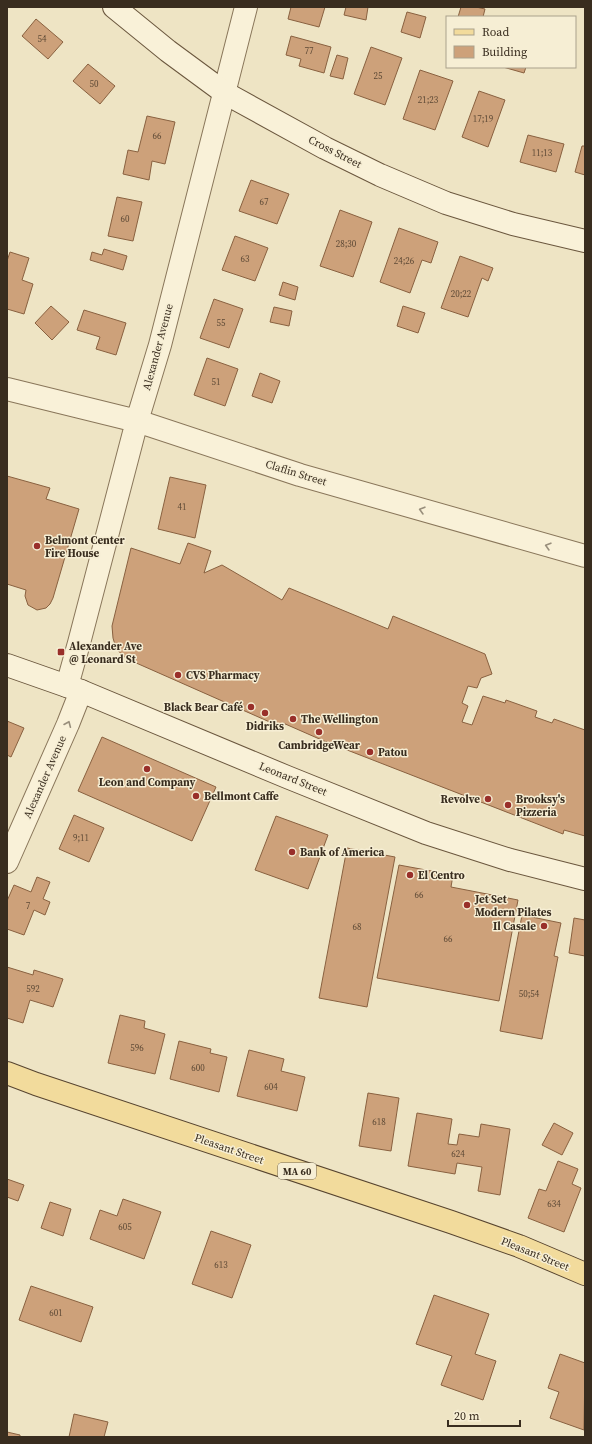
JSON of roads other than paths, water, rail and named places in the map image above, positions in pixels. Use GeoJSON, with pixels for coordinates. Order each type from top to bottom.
{"type":"FeatureCollection","features":[{"type":"Feature","properties":{"kind":"main road","name":"Pleasant Street"},"geometry":{"type":"LineString","coordinates":[[7,1073],[499,1239],[585,1274]]}},
{"type":"Feature","properties":{"kind":"street","name":"Cross Street"},"geometry":{"type":"LineString","coordinates":[[114,7],[168,51],[225,93],[325,148],[446,203],[513,224],[585,241]]}},
{"type":"Feature","properties":{"kind":"street","name":"Alexander Avenue"},"geometry":{"type":"LineString","coordinates":[[7,862],[68,724],[79,644],[137,420],[160,345],[246,7]]}},
{"type":"Feature","properties":{"kind":"street","name":"Claflin Street"},"geometry":{"type":"LineString","coordinates":[[7,389],[137,420],[300,475],[585,556]]}},
{"type":"Feature","properties":{"kind":"street","name":"Leonard Street"},"geometry":{"type":"LineString","coordinates":[[7,665],[74,688],[426,833],[510,860],[585,879]]}},
{"type":"Feature","properties":{"kind":"place","name":"Belmont Center Fire House"},"geometry":{"type":"Point","coordinates":[37,546]}},
{"type":"Feature","properties":{"kind":"place","name":"Alexander Ave @ Leonard St"},"geometry":{"type":"Point","coordinates":[61,652]}},
{"type":"Feature","properties":{"kind":"place","name":"CVS Pharmacy"},"geometry":{"type":"Point","coordinates":[178,675]}},
{"type":"Feature","properties":{"kind":"place","name":"Black Bear Café"},"geometry":{"type":"Point","coordinates":[251,707]}},
{"type":"Feature","properties":{"kind":"place","name":"Didriks"},"geometry":{"type":"Point","coordinates":[265,713]}},
{"type":"Feature","properties":{"kind":"place","name":"The Wellington"},"geometry":{"type":"Point","coordinates":[293,719]}},
{"type":"Feature","properties":{"kind":"place","name":"CambridgeWear"},"geometry":{"type":"Point","coordinates":[319,732]}},
{"type":"Feature","properties":{"kind":"place","name":"Patou"},"geometry":{"type":"Point","coordinates":[370,752]}},
{"type":"Feature","properties":{"kind":"place","name":"Leon and Company"},"geometry":{"type":"Point","coordinates":[147,769]}},
{"type":"Feature","properties":{"kind":"place","name":"Bellmont Caffe"},"geometry":{"type":"Point","coordinates":[196,796]}},
{"type":"Feature","properties":{"kind":"place","name":"Revolve"},"geometry":{"type":"Point","coordinates":[488,799]}},
{"type":"Feature","properties":{"kind":"place","name":"Brooksy's Pizzeria"},"geometry":{"type":"Point","coordinates":[508,805]}},
{"type":"Feature","properties":{"kind":"place","name":"Bank of America"},"geometry":{"type":"Point","coordinates":[292,852]}},
{"type":"Feature","properties":{"kind":"place","name":"El Centro"},"geometry":{"type":"Point","coordinates":[410,875]}},
{"type":"Feature","properties":{"kind":"place","name":"Jet Set Modern Pilates"},"geometry":{"type":"Point","coordinates":[467,905]}},
{"type":"Feature","properties":{"kind":"place","name":"Il Casale"},"geometry":{"type":"Point","coordinates":[544,926]}}]}
